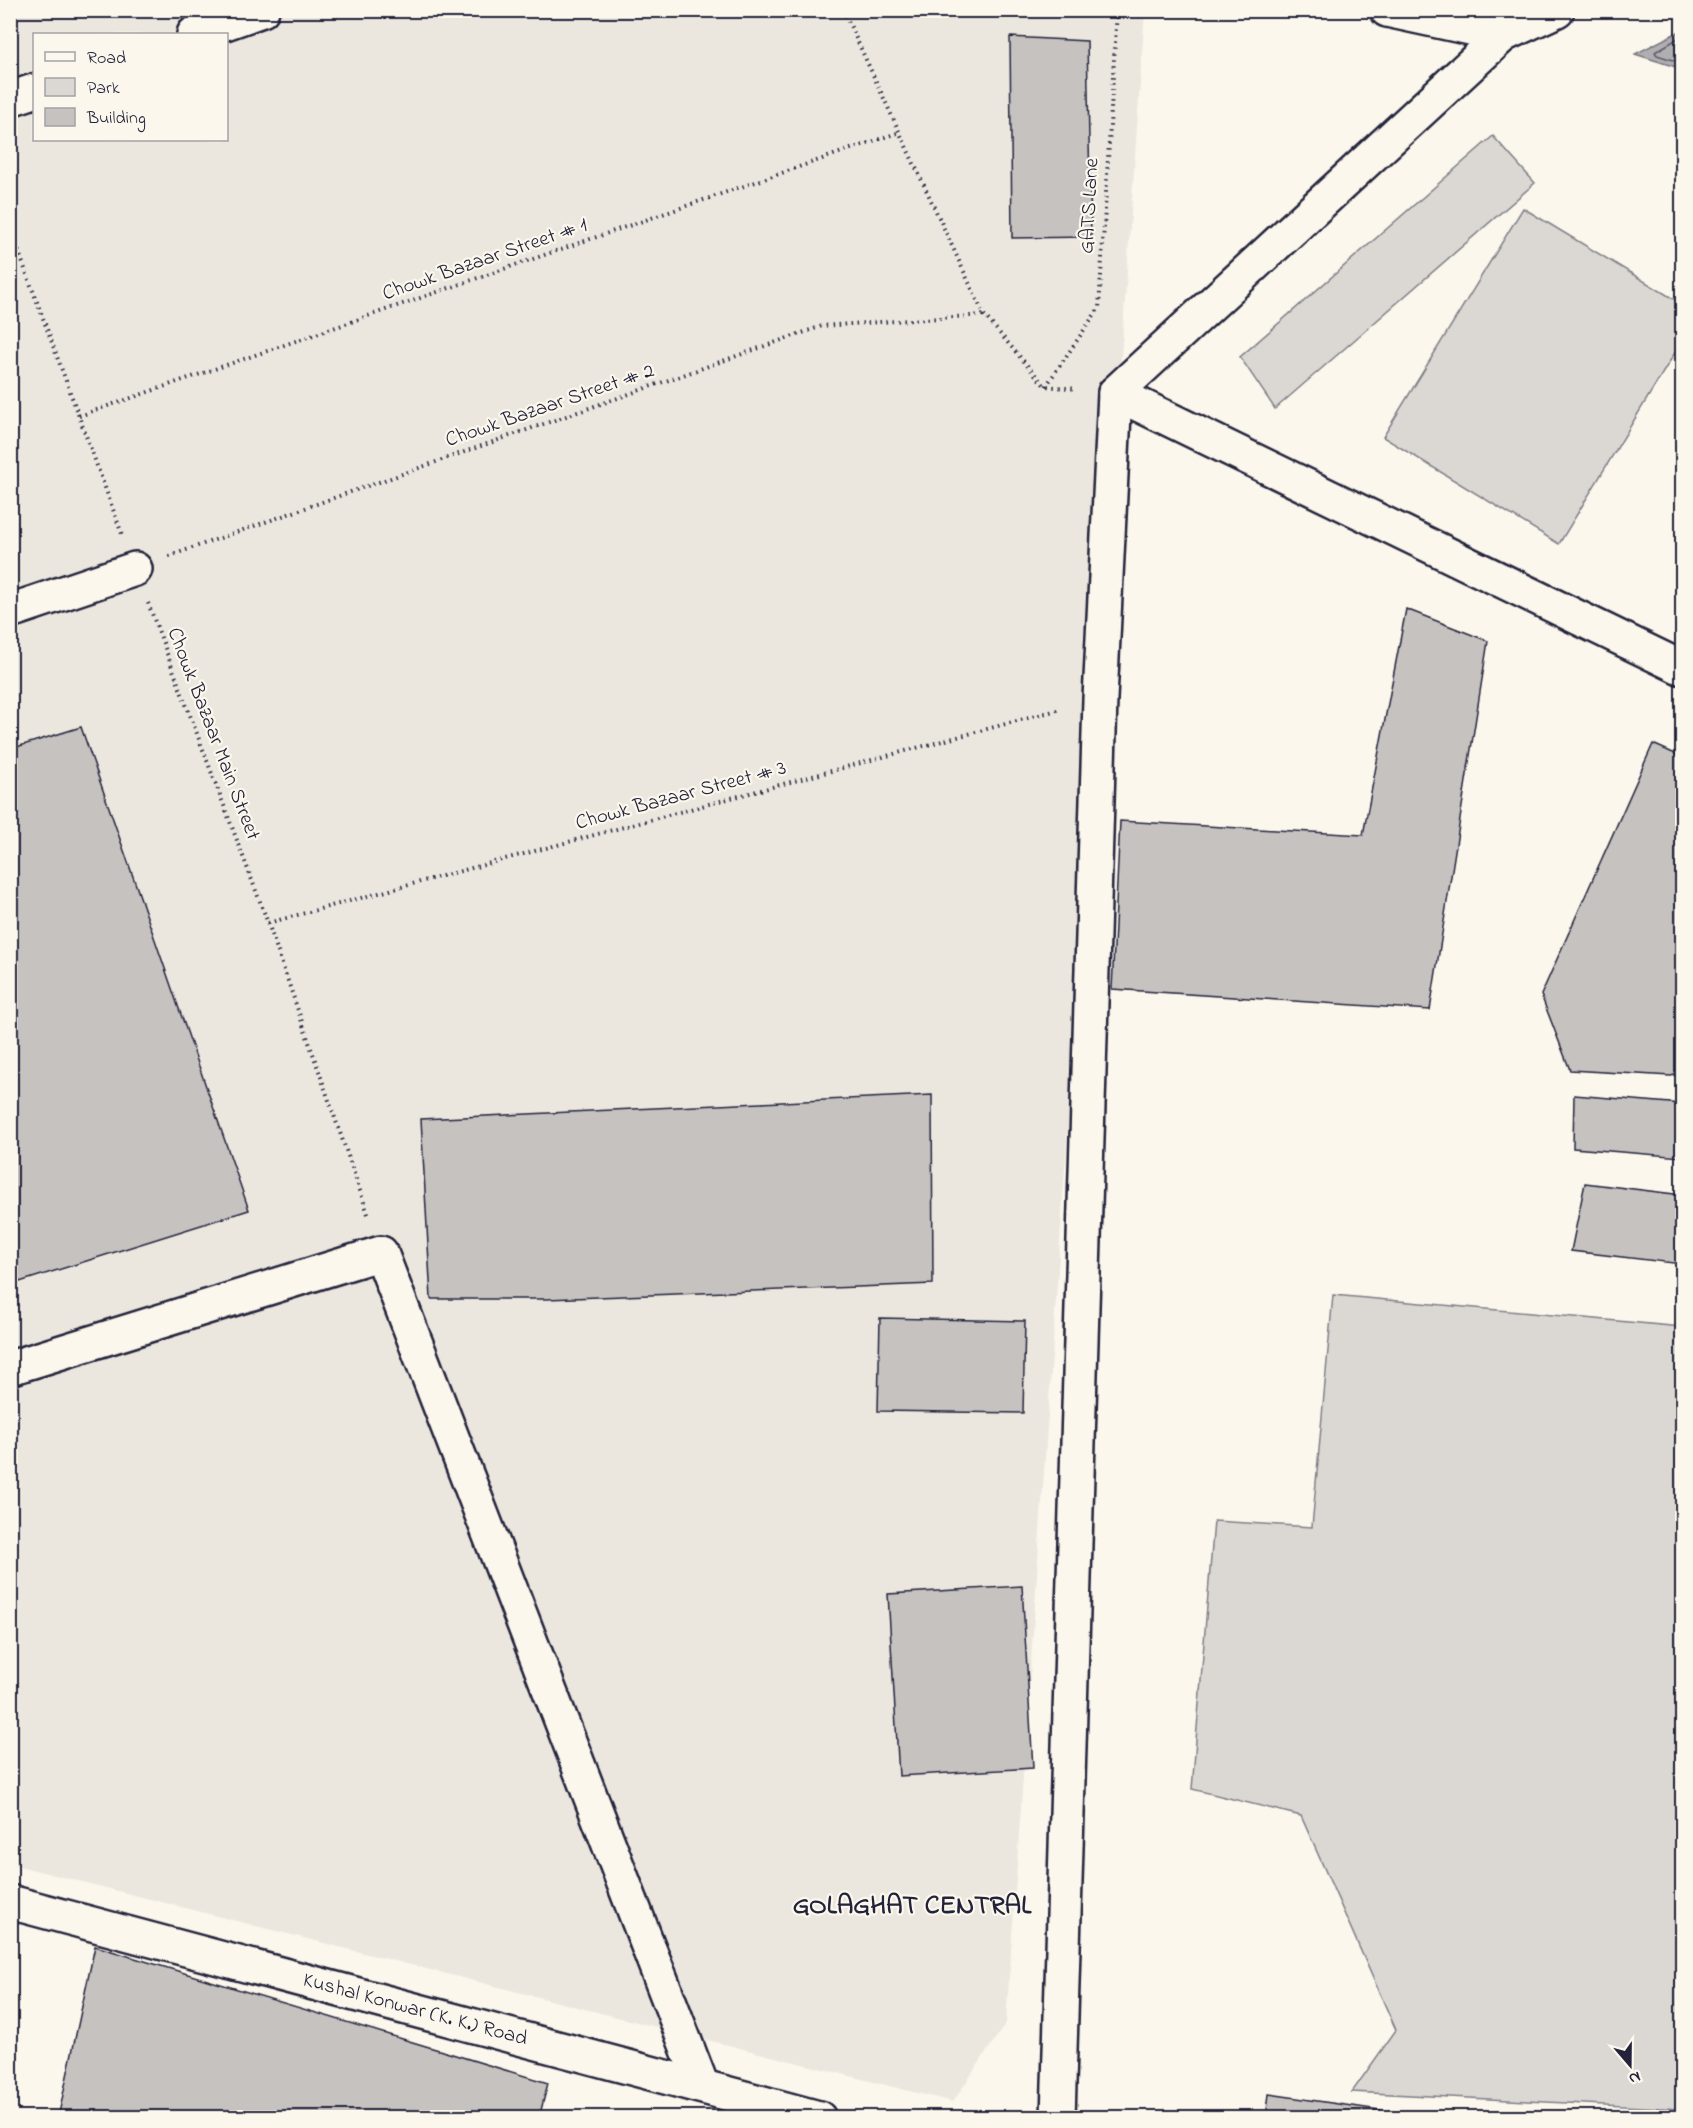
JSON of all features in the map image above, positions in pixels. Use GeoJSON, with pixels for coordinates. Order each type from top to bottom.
{"type":"FeatureCollection","features":[{"type":"Feature","properties":{"kind":"main road"},"geometry":{"type":"LineString","coordinates":[[197,33],[262,10]]}},
{"type":"Feature","properties":{"kind":"main road"},"geometry":{"type":"LineString","coordinates":[[1387,10],[1503,35]]}},
{"type":"Feature","properties":{"kind":"main road"},"geometry":{"type":"LineString","coordinates":[[1058,2118],[1100,699],[1115,393],[1503,35],[1557,10]]}},
{"type":"Feature","properties":{"kind":"main road"},"geometry":{"type":"LineString","coordinates":[[10,99],[33,91]]}},
{"type":"Feature","properties":{"kind":"main road"},"geometry":{"type":"LineString","coordinates":[[1115,393],[1683,668]]}},
{"type":"Feature","properties":{"kind":"main road"},"geometry":{"type":"LineString","coordinates":[[10,611],[135,569]]}},
{"type":"Feature","properties":{"kind":"main road"},"geometry":{"type":"LineString","coordinates":[[10,1368],[381,1253],[702,2086]]}},
{"type":"Feature","properties":{"kind":"main road","name":"Kushal Konwar (K. K.) Road"},"geometry":{"type":"LineString","coordinates":[[10,1902],[819,2118]]}},
{"type":"Feature","properties":{"kind":"path"},"geometry":{"type":"LineString","coordinates":[[843,10],[984,315],[1045,386],[1115,393]]}},
{"type":"Feature","properties":{"kind":"path","name":"GATS Lane"},"geometry":{"type":"LineString","coordinates":[[1045,386],[1099,308],[1117,10]]}},
{"type":"Feature","properties":{"kind":"path","name":"Chowk Bazaar Street # 1"},"geometry":{"type":"LineString","coordinates":[[80,416],[900,132]]}},
{"type":"Feature","properties":{"kind":"path","name":"Chowk Bazaar Main Street"},"geometry":{"type":"LineString","coordinates":[[10,228],[268,923],[381,1253]]}},
{"type":"Feature","properties":{"kind":"path","name":"Chowk Bazaar Street # 2"},"geometry":{"type":"LineString","coordinates":[[135,569],[822,326],[984,315]]}},
{"type":"Feature","properties":{"kind":"path","name":"Chowk Bazaar Street # 3"},"geometry":{"type":"LineString","coordinates":[[268,923],[1100,699]]}},
{"type":"Feature","properties":{"kind":"shaded area"},"geometry":{"type":"Polygon","coordinates":[[[10,11],[1145,11],[1006,2023],[953,2102],[11,1864],[10,11]]]}},
{"type":"Feature","properties":{"kind":"green space"},"geometry":{"type":"Polygon","coordinates":[[[1493,136],[1535,183],[1275,409],[1240,357],[1493,136]]]}},
{"type":"Feature","properties":{"kind":"green space"},"geometry":{"type":"Polygon","coordinates":[[[1523,208],[1682,304],[1682,341],[1559,544],[1383,437],[1523,208]]]}},
{"type":"Feature","properties":{"kind":"green space"},"geometry":{"type":"Polygon","coordinates":[[[1333,1295],[1682,1327],[1682,2109],[1352,2092],[1396,2030],[1301,1816],[1192,1789],[1214,1521],[1312,1527],[1333,1295]]]}},
{"type":"Feature","properties":{"kind":"water"},"geometry":{"type":"Polygon","coordinates":[[[1682,30],[1682,69],[1635,54],[1682,30]]]}},
{"type":"Feature","properties":{"kind":"building"},"geometry":{"type":"Polygon","coordinates":[[[1010,37],[1087,41],[1091,237],[1012,238],[1010,37]]]}},
{"type":"Feature","properties":{"kind":"building"},"geometry":{"type":"Polygon","coordinates":[[[1406,609],[1488,641],[1430,1010],[1112,989],[1120,821],[1363,835],[1406,609]]]}},
{"type":"Feature","properties":{"kind":"building"},"geometry":{"type":"Polygon","coordinates":[[[81,727],[249,1210],[10,1285],[10,749],[81,727]]]}},
{"type":"Feature","properties":{"kind":"building"},"geometry":{"type":"Polygon","coordinates":[[[1653,744],[1682,757],[1682,1073],[1671,1076],[1570,1070],[1541,995],[1653,744]]]}},
{"type":"Feature","properties":{"kind":"building"},"geometry":{"type":"Polygon","coordinates":[[[932,1095],[933,1284],[547,1299],[431,1299],[421,1119],[932,1095]]]}},
{"type":"Feature","properties":{"kind":"building"},"geometry":{"type":"Polygon","coordinates":[[[1574,1095],[1682,1104],[1682,1157],[1573,1148],[1574,1095]]]}},
{"type":"Feature","properties":{"kind":"building"},"geometry":{"type":"Polygon","coordinates":[[[1585,1183],[1682,1195],[1682,1264],[1571,1251],[1585,1183]]]}},
{"type":"Feature","properties":{"kind":"building"},"geometry":{"type":"Polygon","coordinates":[[[880,1318],[1025,1321],[1023,1413],[878,1411],[880,1318]]]}},
{"type":"Feature","properties":{"kind":"building"},"geometry":{"type":"Polygon","coordinates":[[[1022,1586],[1033,1768],[899,1776],[888,1594],[1022,1586]]]}},
{"type":"Feature","properties":{"kind":"building"},"geometry":{"type":"Polygon","coordinates":[[[95,1946],[548,2083],[539,2118],[58,2118],[95,1946]]]}},
{"type":"Feature","properties":{"kind":"building"},"geometry":{"type":"Polygon","coordinates":[[[1269,2094],[1435,2118],[1266,2118],[1269,2094]]]}},
{"type":"Feature","properties":{"kind":"district","name":"GOLAGHAT CENTRAL"},"geometry":{"type":"Point","coordinates":[912,1906]}}]}
